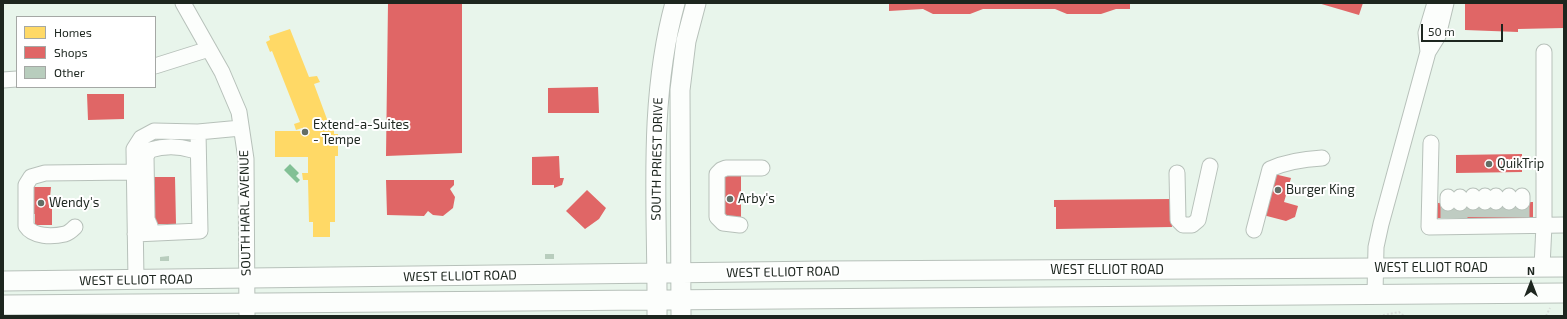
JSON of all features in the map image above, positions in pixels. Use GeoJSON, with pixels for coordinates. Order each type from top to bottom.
{"type":"FeatureCollection","features":[{"type":"Feature","properties":{"kind":"main road","name":"SOUTH PRIEST DRIVE"},"geometry":{"type":"LineString","coordinates":[[681,308],[680,90],[686,41],[696,3]]}},
{"type":"Feature","properties":{"kind":"main road","name":"SOUTH PRIEST DRIVE"},"geometry":{"type":"LineString","coordinates":[[657,308],[657,106],[661,66],[674,7]]}},
{"type":"Feature","properties":{"kind":"main road"},"geometry":{"type":"LineString","coordinates":[[674,7],[680,22],[673,68],[680,90]]}},
{"type":"Feature","properties":{"kind":"main road","name":"WEST ELLIOT ROAD"},"geometry":{"type":"LineString","coordinates":[[3,305],[247,298],[656,273],[1564,267]]}},
{"type":"Feature","properties":{"kind":"main road"},"geometry":{"type":"LineString","coordinates":[[1024,297],[1033,285],[1040,282],[1092,281],[1111,270]]}},
{"type":"Feature","properties":{"kind":"main road"},"geometry":{"type":"LineString","coordinates":[[924,298],[943,286],[1004,284],[1020,271]]}},
{"type":"Feature","properties":{"kind":"main road","name":"WEST ELLIOT ROAD"},"geometry":{"type":"LineString","coordinates":[[3,281],[136,280],[247,298],[657,308],[924,298],[1024,297],[1375,294],[1558,300]]}},
{"type":"Feature","properties":{"kind":"street","name":"SOUTH HARL AVENUE"},"geometry":{"type":"LineString","coordinates":[[183,3],[209,49],[238,112],[246,159],[247,298]]}},
{"type":"Feature","properties":{"kind":"street"},"geometry":{"type":"LineString","coordinates":[[1428,52],[1426,32],[1435,3]]}},
{"type":"Feature","properties":{"kind":"street"},"geometry":{"type":"LineString","coordinates":[[1375,294],[1376,247],[1381,224],[1428,52],[1438,36],[1446,3]]}},
{"type":"Feature","properties":{"kind":"street"},"geometry":{"type":"LineString","coordinates":[[156,66],[209,49]]}},
{"type":"Feature","properties":{"kind":"street"},"geometry":{"type":"LineString","coordinates":[[1542,267],[1544,225],[1544,52]]}},
{"type":"Feature","properties":{"kind":"street"},"geometry":{"type":"LineString","coordinates":[[3,80],[16,80]]}},
{"type":"Feature","properties":{"kind":"street"},"geometry":{"type":"LineString","coordinates":[[136,280],[134,149],[141,138],[154,131],[198,132],[241,128]]}},
{"type":"Feature","properties":{"kind":"street"},"geometry":{"type":"LineString","coordinates":[[135,234],[150,230],[200,230],[195,150],[198,132]]}},
{"type":"Feature","properties":{"kind":"street"},"geometry":{"type":"LineString","coordinates":[[1431,144],[1429,227],[1485,222],[1564,225]]}},
{"type":"Feature","properties":{"kind":"street"},"geometry":{"type":"LineString","coordinates":[[150,230],[147,219],[146,156],[150,150],[157,148],[184,147],[195,150]]}},
{"type":"Feature","properties":{"kind":"street"},"geometry":{"type":"LineString","coordinates":[[1254,230],[1270,169],[1298,160],[1322,158]]}},
{"type":"Feature","properties":{"kind":"street"},"geometry":{"type":"LineString","coordinates":[[1177,173],[1178,220],[1184,225],[1192,225],[1198,220],[1210,166]]}},
{"type":"Feature","properties":{"kind":"street"},"geometry":{"type":"LineString","coordinates":[[740,225],[723,223],[716,217],[717,174],[726,168],[762,168]]}},
{"type":"Feature","properties":{"kind":"street"},"geometry":{"type":"LineString","coordinates":[[75,226],[65,234],[38,234],[29,231],[26,226],[26,185],[31,177],[45,173],[134,172]]}},
{"type":"Feature","properties":{"kind":"path"},"geometry":{"type":"LineString","coordinates":[[1546,316],[1558,300]]}},
{"type":"Feature","properties":{"kind":"path"},"geometry":{"type":"LineString","coordinates":[[1379,316],[1399,312],[1404,316]]}},
{"type":"Feature","properties":{"kind":"shaded area"},"geometry":{"type":"Polygon","coordinates":[[[290,164],[299,173],[296,176],[300,180],[297,183],[284,170],[290,164]]]}},
{"type":"Feature","properties":{"kind":"building: Homes","name":"Extend-a-Suites - Tempe"},"geometry":{"type":"Polygon","coordinates":[[[290,29],[309,77],[317,76],[320,82],[314,84],[331,130],[334,130],[334,134],[338,134],[338,156],[335,156],[335,222],[330,222],[330,237],[313,237],[313,222],[309,222],[308,180],[303,180],[302,173],[308,173],[308,157],[275,157],[275,131],[303,131],[302,128],[296,130],[294,124],[300,122],[272,51],[270,52],[266,42],[270,40],[269,36],[290,29]]]}},
{"type":"Feature","properties":{"kind":"building: Shops"},"geometry":{"type":"Polygon","coordinates":[[[388,3],[462,3],[462,153],[386,156],[388,3]]]}},
{"type":"Feature","properties":{"kind":"building: Shops"},"geometry":{"type":"Polygon","coordinates":[[[889,3],[1130,3],[1130,9],[1116,9],[1101,14],[1067,14],[1055,9],[983,9],[970,14],[933,14],[923,9],[889,11],[889,3]]]}},
{"type":"Feature","properties":{"kind":"building: Shops"},"geometry":{"type":"Polygon","coordinates":[[[1318,3],[1363,3],[1359,15],[1318,3]]]}},
{"type":"Feature","properties":{"kind":"building: Shops"},"geometry":{"type":"Polygon","coordinates":[[[1465,3],[1564,3],[1564,28],[1518,29],[1518,32],[1465,30],[1465,3]]]}},
{"type":"Feature","properties":{"kind":"building: Shops"},"geometry":{"type":"Polygon","coordinates":[[[598,87],[599,113],[548,113],[548,88],[598,87]]]}},
{"type":"Feature","properties":{"kind":"building: Shops"},"geometry":{"type":"Polygon","coordinates":[[[87,94],[124,94],[124,119],[88,120],[87,94]]]}},
{"type":"Feature","properties":{"kind":"building: Shops","name":"QuikTrip"},"geometry":{"type":"Polygon","coordinates":[[[1522,154],[1522,172],[1456,173],[1456,155],[1522,154]]]}},
{"type":"Feature","properties":{"kind":"building: Shops"},"geometry":{"type":"Polygon","coordinates":[[[559,156],[560,178],[564,178],[562,185],[554,188],[554,185],[532,185],[532,157],[559,156]]]}},
{"type":"Feature","properties":{"kind":"building: Shops","name":"Burger King"},"geometry":{"type":"Polygon","coordinates":[[[1274,174],[1291,178],[1284,202],[1298,206],[1295,217],[1286,221],[1263,215],[1274,174]]]}},
{"type":"Feature","properties":{"kind":"building: Shops","name":"Arby's"},"geometry":{"type":"Polygon","coordinates":[[[722,176],[741,176],[741,217],[724,219],[722,176]]]}},
{"type":"Feature","properties":{"kind":"building: Shops"},"geometry":{"type":"Polygon","coordinates":[[[154,177],[175,177],[176,224],[155,224],[154,177]]]}},
{"type":"Feature","properties":{"kind":"building: Shops"},"geometry":{"type":"Polygon","coordinates":[[[386,180],[454,180],[454,185],[450,189],[455,197],[453,208],[443,216],[433,215],[428,211],[424,216],[387,215],[386,180]]]}},
{"type":"Feature","properties":{"kind":"building: Shops","name":"Wendy's"},"geometry":{"type":"Polygon","coordinates":[[[32,187],[51,187],[49,208],[52,208],[52,225],[35,225],[35,214],[32,214],[32,187]]]}},
{"type":"Feature","properties":{"kind":"building: Shops"},"geometry":{"type":"Polygon","coordinates":[[[587,190],[606,208],[599,219],[585,229],[566,211],[587,190]]]}},
{"type":"Feature","properties":{"kind":"building: Shops"},"geometry":{"type":"Polygon","coordinates":[[[1172,199],[1172,227],[1056,229],[1056,207],[1054,207],[1054,200],[1172,199]]]}},
{"type":"Feature","properties":{"kind":"building: Shops","name":"QuikTrip"},"geometry":{"type":"Polygon","coordinates":[[[1533,202],[1533,218],[1435,218],[1435,203],[1533,202]]]}},
{"type":"Feature","properties":{"kind":"building: Other"},"geometry":{"type":"Polygon","coordinates":[[[545,254],[554,254],[554,259],[545,259],[545,254]]]}},
{"type":"Feature","properties":{"kind":"building: Other"},"geometry":{"type":"Polygon","coordinates":[[[169,256],[169,261],[160,261],[160,257],[169,256]]]}},
{"type":"Feature","properties":{"kind":"tunnel"},"geometry":{"type":"LineString","coordinates":[[1473,202],[1473,218]]}},
{"type":"Feature","properties":{"kind":"tunnel"},"geometry":{"type":"LineString","coordinates":[[1485,202],[1485,218]]}},
{"type":"Feature","properties":{"kind":"tunnel"},"geometry":{"type":"LineString","coordinates":[[1496,202],[1496,218]]}},
{"type":"Feature","properties":{"kind":"tunnel"},"geometry":{"type":"LineString","coordinates":[[1509,202],[1509,218]]}},
{"type":"Feature","properties":{"kind":"tunnel"},"geometry":{"type":"LineString","coordinates":[[1522,202],[1522,218]]}},
{"type":"Feature","properties":{"kind":"tunnel"},"geometry":{"type":"LineString","coordinates":[[1448,203],[1448,218]]}},
{"type":"Feature","properties":{"kind":"tunnel"},"geometry":{"type":"LineString","coordinates":[[1460,203],[1460,218]]}},
{"type":"Feature","properties":{"kind":"place","name":"Extend-a-Suites - Tempe"},"geometry":{"type":"Point","coordinates":[305,132]}},
{"type":"Feature","properties":{"kind":"place","name":"QuikTrip"},"geometry":{"type":"Point","coordinates":[1489,164]}},
{"type":"Feature","properties":{"kind":"place","name":"Burger King"},"geometry":{"type":"Point","coordinates":[1278,190]}},
{"type":"Feature","properties":{"kind":"place","name":"Arby's"},"geometry":{"type":"Point","coordinates":[730,199]}},
{"type":"Feature","properties":{"kind":"place","name":"Wendy's"},"geometry":{"type":"Point","coordinates":[41,203]}}]}
